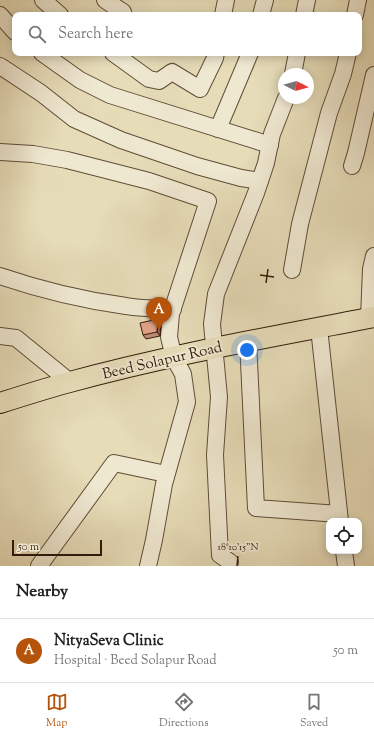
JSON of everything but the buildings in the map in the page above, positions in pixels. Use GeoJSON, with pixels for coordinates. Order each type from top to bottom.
{"type":"FeatureCollection","features":[{"type":"Feature","properties":{"kind":"main road","name":"Beed Solapur Road"},"geometry":{"type":"LineString","coordinates":[[0,403],[70,382],[248,341],[371,317]]}},
{"type":"Feature","properties":{"kind":"street"},"geometry":{"type":"LineString","coordinates":[[43,0],[57,12]]}},
{"type":"Feature","properties":{"kind":"street"},"geometry":{"type":"LineString","coordinates":[[105,0],[123,12]]}},
{"type":"Feature","properties":{"kind":"street"},"geometry":{"type":"LineString","coordinates":[[224,12],[226,0]]}},
{"type":"Feature","properties":{"kind":"street"},"geometry":{"type":"LineString","coordinates":[[262,12],[265,0]]}},
{"type":"Feature","properties":{"kind":"street"},"geometry":{"type":"LineString","coordinates":[[305,12],[307,0]]}},
{"type":"Feature","properties":{"kind":"street"},"geometry":{"type":"LineString","coordinates":[[356,12],[358,0]]}},
{"type":"Feature","properties":{"kind":"street"},"geometry":{"type":"LineString","coordinates":[[0,15],[12,29]]}},
{"type":"Feature","properties":{"kind":"street"},"geometry":{"type":"LineString","coordinates":[[46,56],[80,80],[110,95],[270,145]]}},
{"type":"Feature","properties":{"kind":"street"},"geometry":{"type":"LineString","coordinates":[[117,56],[149,79],[159,81],[172,72],[200,88],[215,56]]}},
{"type":"Feature","properties":{"kind":"street"},"geometry":{"type":"LineString","coordinates":[[218,129],[249,56]]}},
{"type":"Feature","properties":{"kind":"street"},"geometry":{"type":"LineString","coordinates":[[294,68],[296,56]]}},
{"type":"Feature","properties":{"kind":"street"},"geometry":{"type":"LineString","coordinates":[[292,270],[300,224],[329,113],[343,74],[347,56]]}},
{"type":"Feature","properties":{"kind":"street"},"geometry":{"type":"LineString","coordinates":[[0,66],[41,93],[74,119],[121,140],[197,166],[241,178],[260,181]]}},
{"type":"Feature","properties":{"kind":"street"},"geometry":{"type":"LineString","coordinates":[[352,166],[374,75]]}},
{"type":"Feature","properties":{"kind":"street"},"geometry":{"type":"LineString","coordinates":[[230,562],[220,555],[216,455],[219,397],[212,324],[216,294],[243,228],[260,181],[272,134],[284,104]]}},
{"type":"Feature","properties":{"kind":"street"},"geometry":{"type":"LineString","coordinates":[[0,152],[33,154],[67,160],[149,181],[208,201],[173,309],[169,336],[174,358],[183,374],[187,402],[166,474],[148,566]]}},
{"type":"Feature","properties":{"kind":"street"},"geometry":{"type":"LineString","coordinates":[[371,317],[371,269],[374,256]]}},
{"type":"Feature","properties":{"kind":"street"},"geometry":{"type":"LineString","coordinates":[[0,276],[36,288],[128,307],[173,309]]}},
{"type":"Feature","properties":{"kind":"street"},"geometry":{"type":"LineString","coordinates":[[248,341],[256,508],[339,517],[319,328]]}},
{"type":"Feature","properties":{"kind":"street"},"geometry":{"type":"LineString","coordinates":[[0,336],[16,338],[70,382]]}},
{"type":"Feature","properties":{"kind":"street"},"geometry":{"type":"LineString","coordinates":[[39,566],[114,463],[166,474]]}},
{"type":"Feature","properties":{"kind":"street"},"geometry":{"type":"LineString","coordinates":[[344,554],[346,566]]}},
{"type":"Feature","properties":{"kind":"place","name":"NityaSeva Clinic"},"geometry":{"type":"Point","coordinates":[159,330]}}]}
